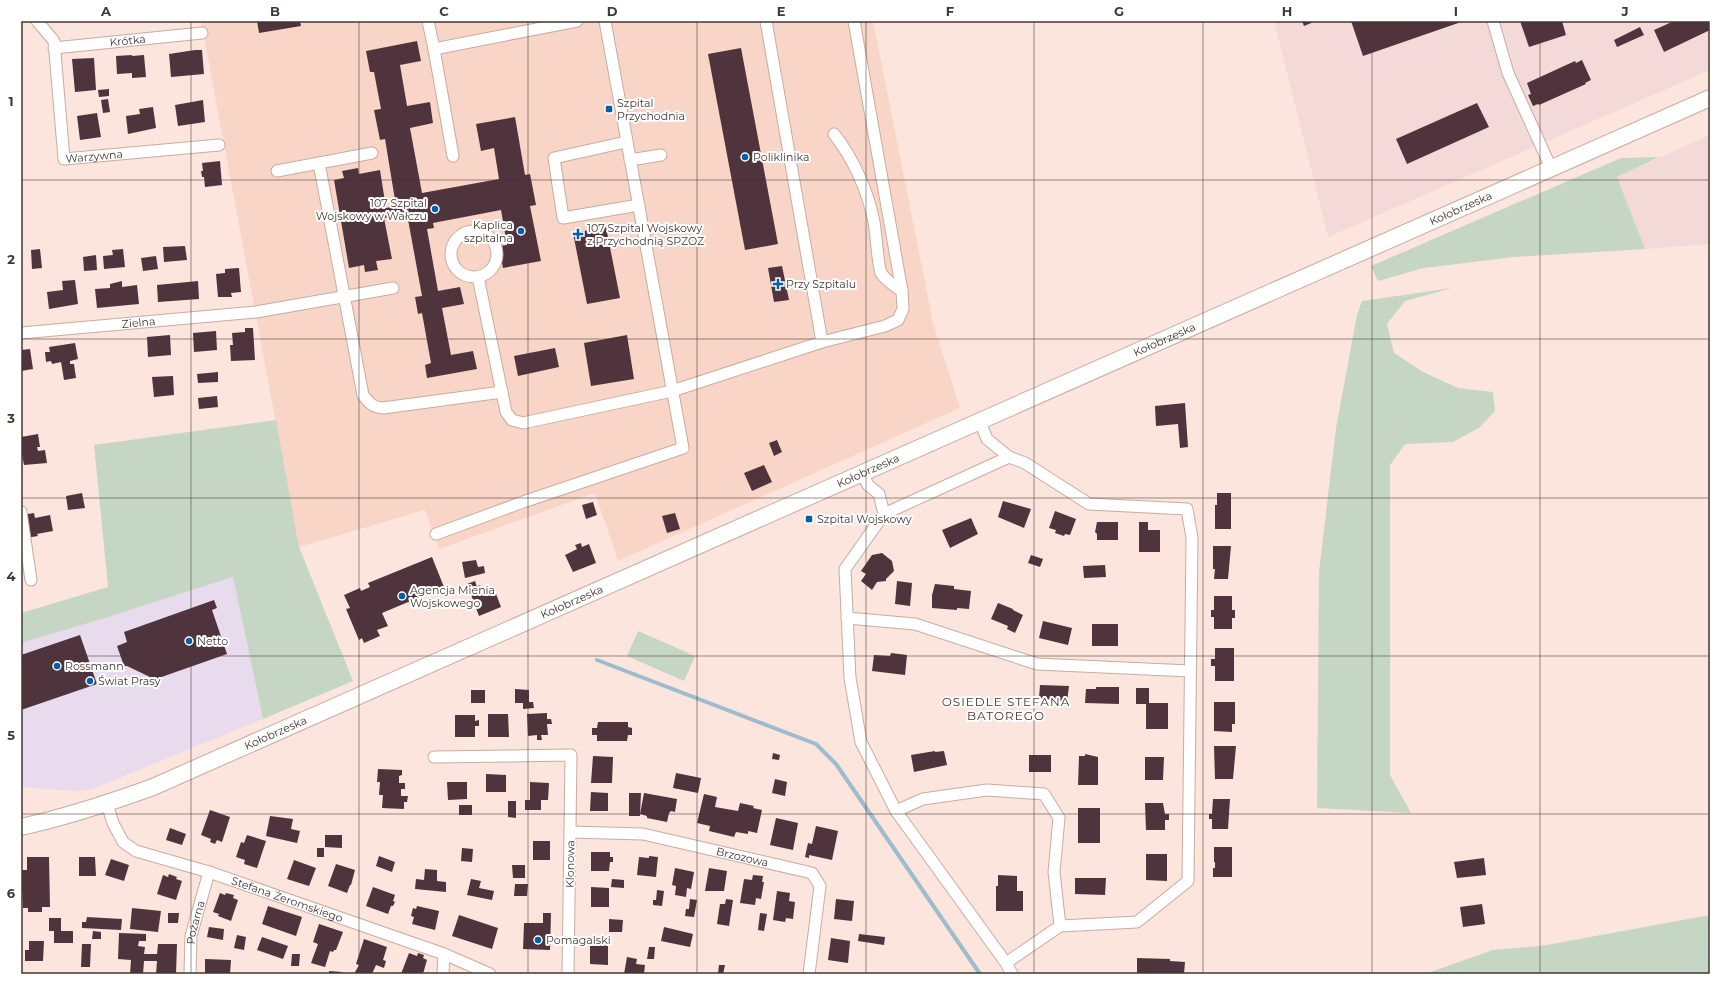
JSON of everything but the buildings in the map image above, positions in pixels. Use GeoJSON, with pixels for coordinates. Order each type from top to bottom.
{"type":"FeatureCollection","features":[{"type":"Feature","properties":{"kind":"main road","name":"Kołobrzeska"},"geometry":{"type":"LineString","coordinates":[[21,827],[58,819],[107,804],[153,787],[1710,98]]}},
{"type":"Feature","properties":{"kind":"street","name":"Warzywna"},"geometry":{"type":"LineString","coordinates":[[37,21],[54,41],[64,159],[219,145]]}},
{"type":"Feature","properties":{"kind":"street"},"geometry":{"type":"LineString","coordinates":[[428,21],[454,156]]}},
{"type":"Feature","properties":{"kind":"street"},"geometry":{"type":"LineString","coordinates":[[434,49],[563,22],[576,21]]}},
{"type":"Feature","properties":{"kind":"street"},"geometry":{"type":"LineString","coordinates":[[436,534],[523,502],[683,448],[605,21]]}},
{"type":"Feature","properties":{"kind":"street"},"geometry":{"type":"LineString","coordinates":[[766,21],[822,342]]}},
{"type":"Feature","properties":{"kind":"street"},"geometry":{"type":"LineString","coordinates":[[478,277],[506,412],[512,420],[523,423],[672,391],[822,342],[886,326],[898,320],[904,309],[902,291],[854,21]]}},
{"type":"Feature","properties":{"kind":"street"},"geometry":{"type":"LineString","coordinates":[[1493,21],[1508,73],[1551,168]]}},
{"type":"Feature","properties":{"kind":"street","name":"Krótka"},"geometry":{"type":"LineString","coordinates":[[54,48],[202,33]]}},
{"type":"Feature","properties":{"kind":"street"},"geometry":{"type":"LineString","coordinates":[[834,134],[844,146],[867,196],[874,222],[881,273],[890,283],[902,291]]}},
{"type":"Feature","properties":{"kind":"street"},"geometry":{"type":"LineString","coordinates":[[626,142],[554,158],[564,218],[639,205]]}},
{"type":"Feature","properties":{"kind":"street"},"geometry":{"type":"LineString","coordinates":[[277,171],[372,153]]}},
{"type":"Feature","properties":{"kind":"street"},"geometry":{"type":"LineString","coordinates":[[630,160],[661,155]]}},
{"type":"Feature","properties":{"kind":"street"},"geometry":{"type":"LineString","coordinates":[[320,163],[363,395],[368,403],[375,407],[383,408],[502,392]]}},
{"type":"Feature","properties":{"kind":"street"},"geometry":{"type":"LineString","coordinates":[[477,230],[491,237],[497,251],[494,266],[484,275],[478,277],[463,274],[457,269],[451,254],[452,246],[462,234],[477,230]]}},
{"type":"Feature","properties":{"kind":"street","name":"Zielna"},"geometry":{"type":"LineString","coordinates":[[21,333],[256,312],[393,288]]}},
{"type":"Feature","properties":{"kind":"street"},"geometry":{"type":"LineString","coordinates":[[980,422],[987,439],[1009,457],[1025,463],[1089,504],[1187,508],[1192,538],[1188,882],[1137,922],[1060,926],[1006,963]]}},
{"type":"Feature","properties":{"kind":"street"},"geometry":{"type":"LineString","coordinates":[[1009,457],[884,514],[845,569],[850,678],[861,742],[896,811],[1006,963],[1012,974]]}},
{"type":"Feature","properties":{"kind":"street"},"geometry":{"type":"LineString","coordinates":[[862,473],[868,485],[879,494],[884,514]]}},
{"type":"Feature","properties":{"kind":"street"},"geometry":{"type":"LineString","coordinates":[[21,512],[31,580]]}},
{"type":"Feature","properties":{"kind":"street"},"geometry":{"type":"LineString","coordinates":[[847,618],[915,624],[1038,664],[1190,671]]}},
{"type":"Feature","properties":{"kind":"street","name":"Klonowa"},"geometry":{"type":"LineString","coordinates":[[434,757],[571,754],[568,974]]}},
{"type":"Feature","properties":{"kind":"street"},"geometry":{"type":"LineString","coordinates":[[896,811],[922,799],[987,790],[1044,794],[1059,818],[1054,872],[1060,926]]}},
{"type":"Feature","properties":{"kind":"street","name":"Stefana Żeromskiego"},"geometry":{"type":"LineString","coordinates":[[107,804],[113,823],[122,842],[136,851],[209,872],[444,954],[490,974]]}},
{"type":"Feature","properties":{"kind":"street","name":"Brzozowa"},"geometry":{"type":"LineString","coordinates":[[570,832],[643,834],[812,873],[820,886],[808,974]]}},
{"type":"Feature","properties":{"kind":"street","name":"Pożarna"},"geometry":{"type":"LineString","coordinates":[[190,974],[191,936],[209,872]]}},
{"type":"Feature","properties":{"kind":"street"},"geometry":{"type":"LineString","coordinates":[[443,974],[444,954]]}},
{"type":"Feature","properties":{"kind":"shaded area","name":"107 Szpital Wojskowy z Przychodnią SPZOZ"},"geometry":{"type":"Polygon","coordinates":[[[201,21],[873,21],[933,323],[960,408],[618,561],[595,493],[439,549],[425,510],[299,547],[201,21]]]}},
{"type":"Feature","properties":{"kind":"shaded area"},"geometry":{"type":"Polygon","coordinates":[[[1274,21],[1710,21],[1710,70],[1328,237],[1274,21]]]}},
{"type":"Feature","properties":{"kind":"shaded area"},"geometry":{"type":"Polygon","coordinates":[[[1710,135],[1710,244],[1645,249],[1617,177],[1710,135]]]}},
{"type":"Feature","properties":{"kind":"shaded area"},"geometry":{"type":"Polygon","coordinates":[[[233,577],[263,719],[90,790],[75,791],[21,787],[21,643],[233,577]]]}},
{"type":"Feature","properties":{"kind":"green space"},"geometry":{"type":"Polygon","coordinates":[[[1659,157],[1617,177],[1645,249],[1514,257],[1424,268],[1378,281],[1371,266],[1621,158],[1659,157]]]}},
{"type":"Feature","properties":{"kind":"green space"},"geometry":{"type":"Polygon","coordinates":[[[1452,288],[1405,301],[1387,324],[1394,353],[1423,372],[1458,388],[1493,392],[1495,411],[1479,428],[1453,442],[1405,444],[1390,465],[1390,775],[1411,813],[1317,808],[1319,572],[1336,428],[1357,315],[1362,301],[1452,288]]]}},
{"type":"Feature","properties":{"kind":"green space"},"geometry":{"type":"Polygon","coordinates":[[[276,420],[299,547],[353,681],[263,719],[233,577],[21,643],[21,613],[108,587],[94,445],[276,420]]]}},
{"type":"Feature","properties":{"kind":"green space"},"geometry":{"type":"Polygon","coordinates":[[[638,631],[695,656],[684,681],[627,656],[638,631]]]}},
{"type":"Feature","properties":{"kind":"green space"},"geometry":{"type":"Polygon","coordinates":[[[1710,915],[1710,974],[1425,974],[1493,950],[1541,946],[1710,915]]]}},
{"type":"Feature","properties":{"kind":"waterway"},"geometry":{"type":"LineString","coordinates":[[597,660],[816,744],[836,764],[980,974]]}},
{"type":"Feature","properties":{"kind":"place","name":"Szpital Przychodnia"},"geometry":{"type":"Point","coordinates":[609,109]}},
{"type":"Feature","properties":{"kind":"place","name":"Poliklinika"},"geometry":{"type":"Point","coordinates":[745,157]}},
{"type":"Feature","properties":{"kind":"place","name":"107 Szpital Wojskowy w Wałczu"},"geometry":{"type":"Point","coordinates":[435,209]}},
{"type":"Feature","properties":{"kind":"place","name":"Kaplica szpitalna"},"geometry":{"type":"Point","coordinates":[521,231]}},
{"type":"Feature","properties":{"kind":"place","name":"107 Szpital Wojskowy z Przychodnią SPZOZ"},"geometry":{"type":"Point","coordinates":[578,234]}},
{"type":"Feature","properties":{"kind":"place","name":"Przy Szpitalu"},"geometry":{"type":"Point","coordinates":[778,284]}},
{"type":"Feature","properties":{"kind":"place","name":"Szpital Wojskowy"},"geometry":{"type":"Point","coordinates":[809,519]}},
{"type":"Feature","properties":{"kind":"place","name":"Agencja Mienia Wojskowego"},"geometry":{"type":"Point","coordinates":[402,596]}},
{"type":"Feature","properties":{"kind":"place","name":"Netto"},"geometry":{"type":"Point","coordinates":[189,641]}},
{"type":"Feature","properties":{"kind":"place","name":"Rossmann"},"geometry":{"type":"Point","coordinates":[57,666]}},
{"type":"Feature","properties":{"kind":"place","name":"Świat Prasy"},"geometry":{"type":"Point","coordinates":[90,681]}},
{"type":"Feature","properties":{"kind":"place","name":"Pomagalski"},"geometry":{"type":"Point","coordinates":[538,940]}},
{"type":"Feature","properties":{"kind":"district","name":"OSIEDLE STEFANA BATOREGO"},"geometry":{"type":"Point","coordinates":[1006,708]}}]}
